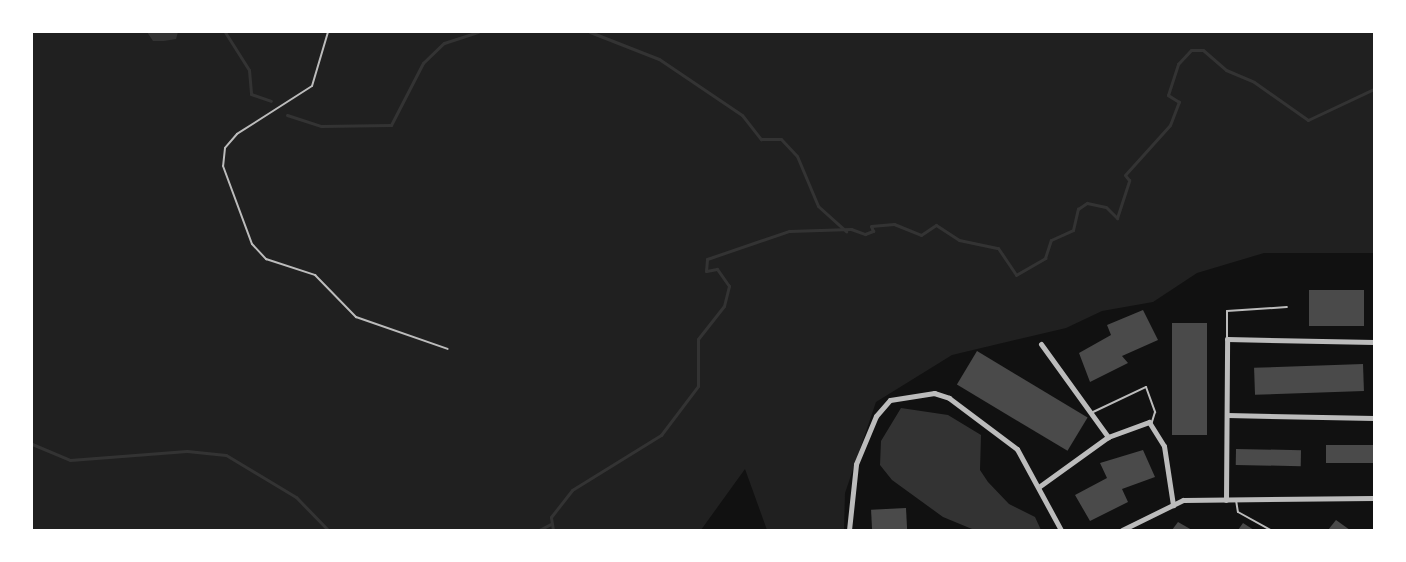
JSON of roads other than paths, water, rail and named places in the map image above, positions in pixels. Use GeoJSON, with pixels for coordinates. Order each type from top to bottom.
{"type":"FeatureCollection","features":[{"type":"Feature","properties":{"kind":"street"},"geometry":{"type":"LineString","coordinates":[[1226,500],[1227,339],[1374,342]]}},
{"type":"Feature","properties":{"kind":"street"},"geometry":{"type":"LineString","coordinates":[[1041,344],[1108,437]]}},
{"type":"Feature","properties":{"kind":"street"},"geometry":{"type":"LineString","coordinates":[[849,531],[862,445],[883,406],[904,396],[934,393],[950,398],[1017,449],[1040,486],[1062,531]]}},
{"type":"Feature","properties":{"kind":"street"},"geometry":{"type":"LineString","coordinates":[[1227,415],[1374,418]]}},
{"type":"Feature","properties":{"kind":"street"},"geometry":{"type":"LineString","coordinates":[[1040,486],[1108,437],[1145,422],[1151,425],[1164,446],[1173,505]]}},
{"type":"Feature","properties":{"kind":"street"},"geometry":{"type":"LineString","coordinates":[[1122,531],[1173,505],[1226,500],[1374,498]]}},
{"type":"Feature","properties":{"kind":"lane"},"geometry":{"type":"LineString","coordinates":[[328,32],[312,86],[237,134],[225,148],[223,166],[252,244],[266,259],[315,275],[356,317],[448,349]]}},
{"type":"Feature","properties":{"kind":"lane"},"geometry":{"type":"LineString","coordinates":[[1227,339],[1227,311],[1287,307]]}},
{"type":"Feature","properties":{"kind":"lane"},"geometry":{"type":"LineString","coordinates":[[1090,412],[1146,387],[1155,411],[1151,425]]}},
{"type":"Feature","properties":{"kind":"lane"},"geometry":{"type":"LineString","coordinates":[[1236,500],[1238,512],[1271,531]]}},
{"type":"Feature","properties":{"kind":"waterway"},"geometry":{"type":"LineString","coordinates":[[225,32],[249,70],[251,94],[271,101]]}},
{"type":"Feature","properties":{"kind":"waterway"},"geometry":{"type":"LineString","coordinates":[[287,115],[321,126],[391,125],[423,63],[444,43],[478,32]]}},
{"type":"Feature","properties":{"kind":"waterway"},"geometry":{"type":"LineString","coordinates":[[590,32],[659,59],[742,115],[761,139],[781,139],[797,156],[818,206],[846,231]]}},
{"type":"Feature","properties":{"kind":"waterway"},"geometry":{"type":"LineString","coordinates":[[553,530],[551,517],[572,490],[661,435],[698,386],[698,339],[724,306],[729,286],[717,269],[706,271],[707,259],[789,231],[851,229],[865,234],[873,231],[871,226],[894,224],[921,235],[936,225],[959,240],[998,248],[1016,275],[1045,258],[1051,240],[1073,230],[1078,209],[1087,203],[1106,207],[1117,218],[1129,180],[1125,175],[1170,125],[1179,102],[1168,95],[1178,64],[1191,50],[1203,50],[1226,70],[1254,82],[1308,120],[1374,89]]}},
{"type":"Feature","properties":{"kind":"waterway"},"geometry":{"type":"LineString","coordinates":[[32,444],[70,460],[187,451],[226,455],[296,497],[328,530]]}},
{"type":"Feature","properties":{"kind":"waterway"},"geometry":{"type":"LineString","coordinates":[[539,530],[551,524]]}}]}
